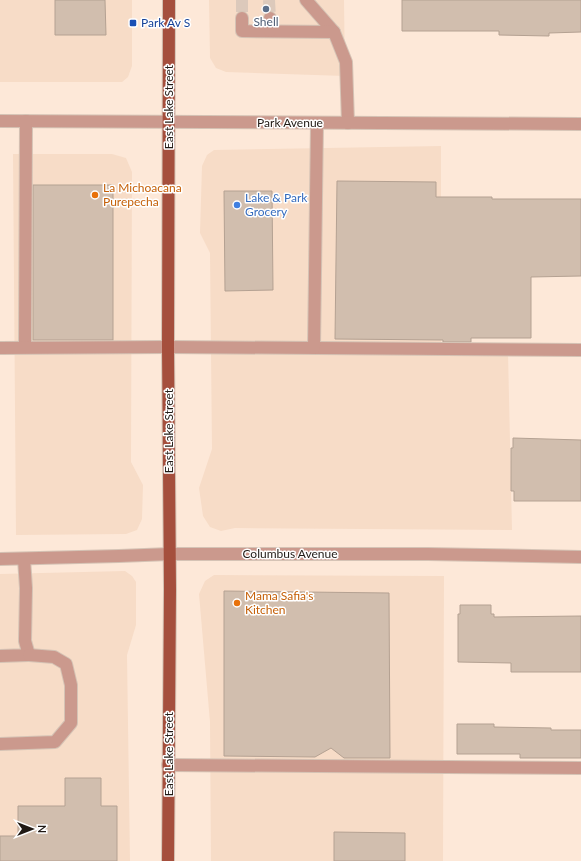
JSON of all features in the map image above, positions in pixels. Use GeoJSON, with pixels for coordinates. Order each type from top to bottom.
{"type":"FeatureCollection","features":[{"type":"Feature","properties":{"kind":"main road","name":"East Lake Street"},"geometry":{"type":"LineString","coordinates":[[168,861],[170,554],[168,347],[169,0]]}},
{"type":"Feature","properties":{"kind":"street"},"geometry":{"type":"LineString","coordinates":[[306,0],[334,32],[346,62],[348,123]]}},
{"type":"Feature","properties":{"kind":"street"},"geometry":{"type":"LineString","coordinates":[[242,18],[242,31],[334,32]]}},
{"type":"Feature","properties":{"kind":"street"},"geometry":{"type":"LineString","coordinates":[[270,18],[270,31]]}},
{"type":"Feature","properties":{"kind":"street","name":"Park Avenue"},"geometry":{"type":"LineString","coordinates":[[0,121],[581,124]]}},
{"type":"Feature","properties":{"kind":"street"},"geometry":{"type":"LineString","coordinates":[[25,348],[26,121]]}},
{"type":"Feature","properties":{"kind":"street"},"geometry":{"type":"LineString","coordinates":[[314,348],[317,123]]}},
{"type":"Feature","properties":{"kind":"street"},"geometry":{"type":"LineString","coordinates":[[0,348],[168,347],[581,350]]}},
{"type":"Feature","properties":{"kind":"street","name":"Columbus Avenue"},"geometry":{"type":"LineString","coordinates":[[0,559],[170,554],[428,554],[581,557]]}},
{"type":"Feature","properties":{"kind":"street"},"geometry":{"type":"LineString","coordinates":[[24,559],[26,588],[25,641],[29,655]]}},
{"type":"Feature","properties":{"kind":"street"},"geometry":{"type":"LineString","coordinates":[[0,656],[29,655],[54,657],[66,664],[72,685],[72,723],[55,742],[0,744]]}},
{"type":"Feature","properties":{"kind":"street"},"geometry":{"type":"LineString","coordinates":[[168,765],[581,768]]}},
{"type":"Feature","properties":{"kind":"shaded area"},"geometry":{"type":"Polygon","coordinates":[[[0,0],[132,0],[132,66],[128,77],[122,82],[0,82],[0,0]]]}},
{"type":"Feature","properties":{"kind":"shaded area"},"geometry":{"type":"Polygon","coordinates":[[[209,0],[344,0],[345,76],[226,72],[216,68],[210,58],[209,0]]]}},
{"type":"Feature","properties":{"kind":"shaded area"},"geometry":{"type":"Polygon","coordinates":[[[441,146],[441,350],[508,353],[512,530],[235,528],[221,531],[210,527],[203,516],[199,488],[212,449],[210,253],[200,233],[202,166],[207,155],[214,150],[441,146]]]}},
{"type":"Feature","properties":{"kind":"shaded area"},"geometry":{"type":"Polygon","coordinates":[[[13,154],[112,154],[126,158],[132,172],[131,462],[143,485],[142,519],[137,530],[126,534],[16,535],[13,154]]]}},
{"type":"Feature","properties":{"kind":"shaded area"},"geometry":{"type":"Polygon","coordinates":[[[125,571],[132,576],[136,582],[136,625],[127,655],[130,861],[0,861],[0,574],[125,571]]]}},
{"type":"Feature","properties":{"kind":"shaded area"},"geometry":{"type":"Polygon","coordinates":[[[214,575],[444,576],[443,861],[211,861],[210,722],[199,594],[205,581],[214,575]]]}},
{"type":"Feature","properties":{"kind":"building"},"geometry":{"type":"Polygon","coordinates":[[[55,0],[105,0],[106,35],[55,35],[55,0]]]}},
{"type":"Feature","properties":{"kind":"building"},"geometry":{"type":"Polygon","coordinates":[[[402,0],[581,0],[581,32],[549,33],[549,36],[499,35],[499,31],[402,31],[402,0]]]}},
{"type":"Feature","properties":{"kind":"building"},"geometry":{"type":"Polygon","coordinates":[[[337,181],[436,182],[436,197],[492,197],[492,199],[581,199],[581,276],[531,277],[531,338],[471,338],[471,342],[443,342],[443,340],[335,339],[337,181]]]}},
{"type":"Feature","properties":{"kind":"building"},"geometry":{"type":"Polygon","coordinates":[[[33,185],[113,185],[113,340],[33,340],[33,185]]]}},
{"type":"Feature","properties":{"kind":"building"},"geometry":{"type":"Polygon","coordinates":[[[224,191],[272,191],[273,290],[225,291],[224,191]]]}},
{"type":"Feature","properties":{"kind":"building"},"geometry":{"type":"Polygon","coordinates":[[[513,438],[581,440],[581,501],[514,501],[514,491],[511,491],[511,448],[513,448],[513,438]]]}},
{"type":"Feature","properties":{"kind":"building"},"geometry":{"type":"Polygon","coordinates":[[[224,591],[389,593],[390,758],[344,758],[331,748],[315,757],[224,756],[224,591]]]}},
{"type":"Feature","properties":{"kind":"building"},"geometry":{"type":"Polygon","coordinates":[[[460,605],[491,605],[491,614],[494,614],[494,617],[581,616],[581,672],[511,672],[511,663],[458,662],[458,614],[460,614],[460,605]]]}},
{"type":"Feature","properties":{"kind":"building"},"geometry":{"type":"Polygon","coordinates":[[[457,724],[494,724],[494,727],[581,730],[581,758],[520,758],[520,754],[457,754],[457,724]]]}},
{"type":"Feature","properties":{"kind":"building"},"geometry":{"type":"Polygon","coordinates":[[[65,778],[101,778],[101,806],[117,806],[117,861],[0,861],[0,836],[18,836],[18,806],[65,806],[65,778]]]}},
{"type":"Feature","properties":{"kind":"building"},"geometry":{"type":"Polygon","coordinates":[[[334,832],[405,833],[405,861],[334,861],[334,832]]]}},
{"type":"Feature","properties":{"kind":"tunnel"},"geometry":{"type":"LineString","coordinates":[[242,0],[242,18]]}},
{"type":"Feature","properties":{"kind":"tunnel"},"geometry":{"type":"LineString","coordinates":[[269,0],[270,18]]}},
{"type":"Feature","properties":{"kind":"place","name":"Shell"},"geometry":{"type":"Point","coordinates":[266,9]}},
{"type":"Feature","properties":{"kind":"place","name":"Park Av S"},"geometry":{"type":"Point","coordinates":[133,23]}},
{"type":"Feature","properties":{"kind":"place","name":"La Michoacana Purepecha"},"geometry":{"type":"Point","coordinates":[95,195]}},
{"type":"Feature","properties":{"kind":"place","name":"Lake & Park Grocery"},"geometry":{"type":"Point","coordinates":[237,205]}},
{"type":"Feature","properties":{"kind":"place","name":"Mama Safia's Kitchen"},"geometry":{"type":"Point","coordinates":[237,603]}}]}
